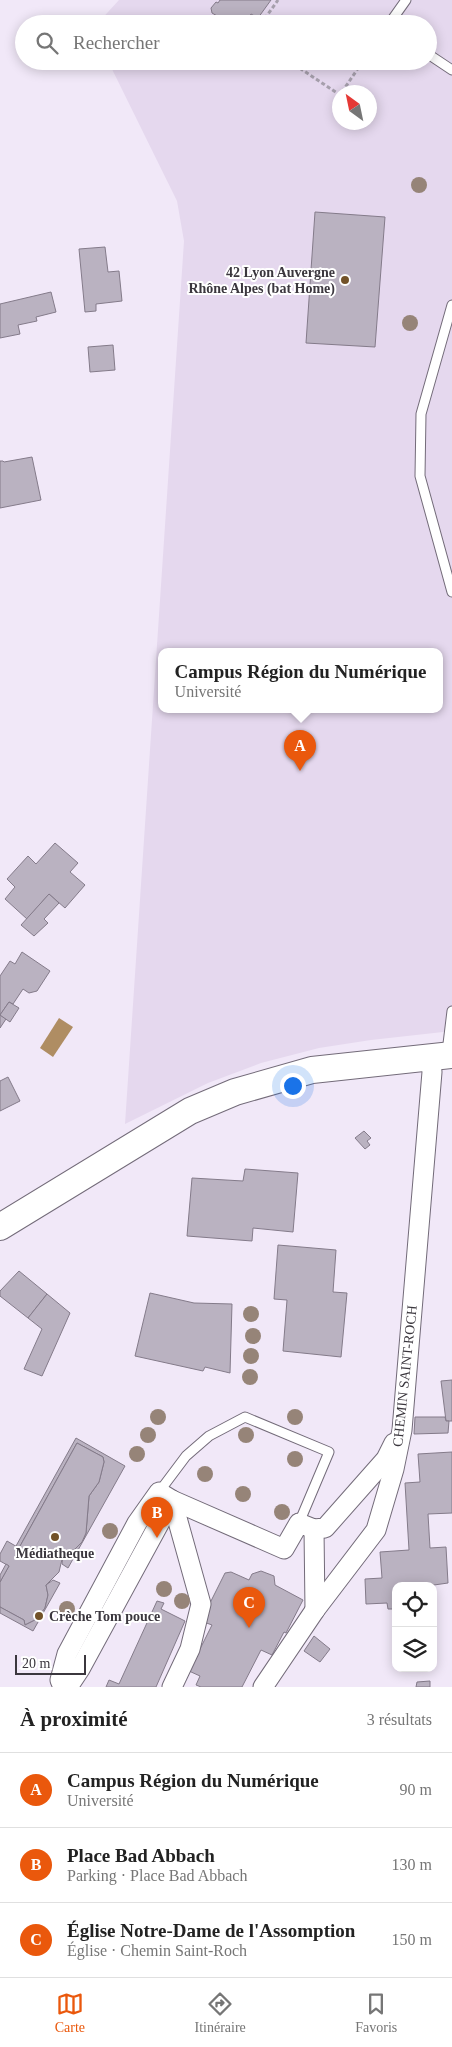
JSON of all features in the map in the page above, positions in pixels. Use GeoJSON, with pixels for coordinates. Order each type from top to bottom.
{"type":"FeatureCollection","features":[{"type":"Feature","properties":{"kind":"street"},"geometry":{"type":"LineString","coordinates":[[0,1226],[190,1111],[235,1092],[312,1070],[443,1056]]}},
{"type":"Feature","properties":{"kind":"street","name":"CHEMIN SAINT-ROCH"},"geometry":{"type":"LineString","coordinates":[[263,1687],[315,1610],[376,1530],[394,1469],[402,1430],[432,1072],[443,1056]]}},
{"type":"Feature","properties":{"kind":"street"},"geometry":{"type":"LineString","coordinates":[[306,1526],[325,1528],[386,1459],[402,1430]]}},
{"type":"Feature","properties":{"kind":"street"},"geometry":{"type":"LineString","coordinates":[[166,1496],[284,1549],[306,1526]]}},
{"type":"Feature","properties":{"kind":"street"},"geometry":{"type":"LineString","coordinates":[[166,1496],[186,1547],[201,1604],[190,1650],[172,1687]]}},
{"type":"Feature","properties":{"kind":"street"},"geometry":{"type":"LineString","coordinates":[[62,1687],[60,1680],[67,1654],[137,1523],[166,1496]]}},
{"type":"Feature","properties":{"kind":"street"},"geometry":{"type":"LineString","coordinates":[[68,1687],[80,1669],[166,1496]]}},
{"type":"Feature","properties":{"kind":"street"},"geometry":{"type":"LineString","coordinates":[[306,1526],[315,1610]]}},
{"type":"Feature","properties":{"kind":"lane"},"geometry":{"type":"LineString","coordinates":[[395,15],[406,0]]}},
{"type":"Feature","properties":{"kind":"lane"},"geometry":{"type":"LineString","coordinates":[[437,60],[452,70]]}},
{"type":"Feature","properties":{"kind":"lane"},"geometry":{"type":"LineString","coordinates":[[452,305],[421,414],[420,476],[452,592]]}},
{"type":"Feature","properties":{"kind":"lane"},"geometry":{"type":"LineString","coordinates":[[443,1056],[452,1011]]}},
{"type":"Feature","properties":{"kind":"lane"},"geometry":{"type":"LineString","coordinates":[[166,1496],[186,1456],[209,1436],[245,1416],[330,1452],[306,1526]]}},
{"type":"Feature","properties":{"kind":"path"},"geometry":{"type":"LineString","coordinates":[[267,15],[278,0]]}},
{"type":"Feature","properties":{"kind":"path"},"geometry":{"type":"LineString","coordinates":[[303,70],[332,88]]}},
{"type":"Feature","properties":{"kind":"path"},"geometry":{"type":"LineString","coordinates":[[347,85],[357,70]]}},
{"type":"Feature","properties":{"kind":"shaded area"},"geometry":{"type":"Polygon","coordinates":[[[119,0],[452,0],[452,1031],[319,1048],[261,1063],[208,1083],[125,1124],[184,241],[177,201],[112,70],[437,70],[437,15],[105,15],[119,0]]]}},
{"type":"Feature","properties":{"kind":"shaded area"},"geometry":{"type":"Polygon","coordinates":[[[59,1018],[73,1027],[53,1057],[40,1048],[59,1018]]]}},
{"type":"Feature","properties":{"kind":"building"},"geometry":{"type":"Polygon","coordinates":[[[220,0],[271,0],[260,15],[215,15],[212,13],[211,8],[216,2],[218,3],[220,0]]]}},
{"type":"Feature","properties":{"kind":"building","name":"42 Lyon Auvergne Rhône Alpes (bat Home)"},"geometry":{"type":"Polygon","coordinates":[[[315,212],[385,217],[375,347],[306,343],[315,212]]]}},
{"type":"Feature","properties":{"kind":"building"},"geometry":{"type":"Polygon","coordinates":[[[105,247],[108,272],[119,271],[122,301],[96,304],[96,311],[85,312],[79,249],[105,247]]]}},
{"type":"Feature","properties":{"kind":"building"},"geometry":{"type":"Polygon","coordinates":[[[51,292],[56,312],[36,317],[37,321],[18,325],[20,334],[0,338],[0,304],[51,292]]]}},
{"type":"Feature","properties":{"kind":"building"},"geometry":{"type":"Polygon","coordinates":[[[113,345],[115,370],[90,372],[88,347],[113,345]]]}},
{"type":"Feature","properties":{"kind":"building"},"geometry":{"type":"Polygon","coordinates":[[[32,457],[41,500],[0,508],[0,461],[32,457]]]}},
{"type":"Feature","properties":{"kind":"building"},"geometry":{"type":"Polygon","coordinates":[[[55,843],[78,863],[70,872],[85,885],[65,908],[49,894],[27,919],[5,899],[15,887],[7,879],[28,856],[36,864],[55,843]]]}},
{"type":"Feature","properties":{"kind":"building"},"geometry":{"type":"Polygon","coordinates":[[[49,894],[59,903],[44,919],[48,923],[34,936],[21,925],[49,894]]]}},
{"type":"Feature","properties":{"kind":"building"},"geometry":{"type":"Polygon","coordinates":[[[22,952],[50,971],[37,991],[29,993],[23,989],[13,1004],[9,1002],[0,1015],[0,976],[10,961],[15,964],[22,952]]]}},
{"type":"Feature","properties":{"kind":"building"},"geometry":{"type":"Polygon","coordinates":[[[9,1002],[19,1008],[10,1022],[0,1015],[9,1002]]]}},
{"type":"Feature","properties":{"kind":"building"},"geometry":{"type":"Polygon","coordinates":[[[0,1015],[6,1019],[0,1028],[0,1015]]]}},
{"type":"Feature","properties":{"kind":"building"},"geometry":{"type":"Polygon","coordinates":[[[8,1077],[20,1101],[0,1111],[0,1081],[8,1077]]]}},
{"type":"Feature","properties":{"kind":"building"},"geometry":{"type":"Polygon","coordinates":[[[364,1131],[371,1138],[367,1141],[370,1145],[365,1149],[355,1138],[364,1131]]]}},
{"type":"Feature","properties":{"kind":"building"},"geometry":{"type":"Polygon","coordinates":[[[245,1169],[298,1173],[293,1232],[253,1228],[252,1241],[187,1236],[192,1178],[243,1181],[245,1169]]]}},
{"type":"Feature","properties":{"kind":"building"},"geometry":{"type":"Polygon","coordinates":[[[278,1245],[336,1250],[333,1292],[347,1293],[341,1357],[283,1351],[287,1300],[274,1299],[278,1245]]]}},
{"type":"Feature","properties":{"kind":"building"},"geometry":{"type":"Polygon","coordinates":[[[19,1271],[47,1294],[28,1318],[0,1296],[0,1291],[19,1271]]]}},
{"type":"Feature","properties":{"kind":"building"},"geometry":{"type":"Polygon","coordinates":[[[150,1293],[194,1303],[232,1304],[230,1373],[205,1367],[203,1371],[135,1356],[150,1293]]]}},
{"type":"Feature","properties":{"kind":"building"},"geometry":{"type":"Polygon","coordinates":[[[47,1294],[70,1313],[42,1376],[24,1369],[42,1329],[28,1318],[47,1294]]]}},
{"type":"Feature","properties":{"kind":"building"},"geometry":{"type":"Polygon","coordinates":[[[452,1380],[452,1421],[446,1421],[441,1381],[452,1380]]]}},
{"type":"Feature","properties":{"kind":"building"},"geometry":{"type":"Polygon","coordinates":[[[415,1417],[445,1417],[446,1421],[449,1421],[448,1433],[414,1434],[415,1417]]]}},
{"type":"Feature","properties":{"kind":"building"},"geometry":{"type":"Polygon","coordinates":[[[76,1438],[125,1466],[68,1568],[62,1564],[63,1555],[75,1549],[82,1542],[86,1533],[89,1496],[99,1482],[104,1462],[103,1457],[77,1443],[19,1548],[16,1546],[76,1438]]]}},
{"type":"Feature","properties":{"kind":"building","name":"Médiatheque"},"geometry":{"type":"Polygon","coordinates":[[[77,1443],[103,1457],[104,1462],[99,1482],[89,1496],[86,1533],[82,1542],[75,1549],[63,1555],[59,1572],[46,1585],[48,1595],[45,1608],[37,1619],[25,1625],[24,1620],[0,1607],[0,1582],[9,1566],[0,1561],[0,1554],[7,1541],[19,1548],[77,1443]]]}},
{"type":"Feature","properties":{"kind":"building"},"geometry":{"type":"Polygon","coordinates":[[[452,1452],[452,1513],[428,1514],[430,1548],[446,1547],[448,1583],[437,1585],[437,1582],[392,1582],[392,1609],[388,1609],[387,1603],[366,1604],[365,1579],[382,1578],[380,1552],[409,1550],[405,1483],[420,1482],[418,1454],[452,1452]]]}},
{"type":"Feature","properties":{"kind":"building"},"geometry":{"type":"Polygon","coordinates":[[[6,1564],[9,1566],[0,1582],[0,1575],[6,1564]]]}},
{"type":"Feature","properties":{"kind":"building"},"geometry":{"type":"Polygon","coordinates":[[[261,1571],[274,1576],[275,1585],[303,1600],[286,1633],[284,1632],[272,1655],[261,1650],[242,1687],[201,1687],[196,1685],[200,1676],[189,1671],[212,1625],[201,1621],[225,1573],[231,1572],[249,1580],[252,1574],[261,1571]]]}},
{"type":"Feature","properties":{"kind":"building"},"geometry":{"type":"Polygon","coordinates":[[[53,1580],[60,1583],[33,1631],[0,1613],[0,1607],[24,1620],[25,1625],[37,1619],[45,1608],[48,1595],[46,1585],[53,1580]]]}},
{"type":"Feature","properties":{"kind":"building"},"geometry":{"type":"Polygon","coordinates":[[[157,1601],[164,1603],[161,1609],[185,1621],[156,1687],[106,1687],[109,1680],[119,1684],[157,1601]]]}},
{"type":"Feature","properties":{"kind":"building"},"geometry":{"type":"Polygon","coordinates":[[[314,1636],[330,1649],[320,1662],[304,1651],[314,1636]]]}},
{"type":"Feature","properties":{"kind":"building"},"geometry":{"type":"Polygon","coordinates":[[[430,1681],[430,1687],[416,1687],[417,1682],[430,1681]]]}},
{"type":"Feature","properties":{"kind":"place","name":"42 Lyon Auvergne Rhône Alpes (bat Home)"},"geometry":{"type":"Point","coordinates":[345,280]}},
{"type":"Feature","properties":{"kind":"place","name":"Campus Région du Numérique"},"geometry":{"type":"Point","coordinates":[300,771]}},
{"type":"Feature","properties":{"kind":"place","name":"Médiatheque"},"geometry":{"type":"Point","coordinates":[55,1537]}},
{"type":"Feature","properties":{"kind":"place","name":"Place Bad Abbach"},"geometry":{"type":"Point","coordinates":[157,1538]}},
{"type":"Feature","properties":{"kind":"place","name":"Crèche Tom pouce"},"geometry":{"type":"Point","coordinates":[39,1616]}},
{"type":"Feature","properties":{"kind":"place","name":"Église Notre-Dame de l'Assomption"},"geometry":{"type":"Point","coordinates":[249,1628]}}]}
